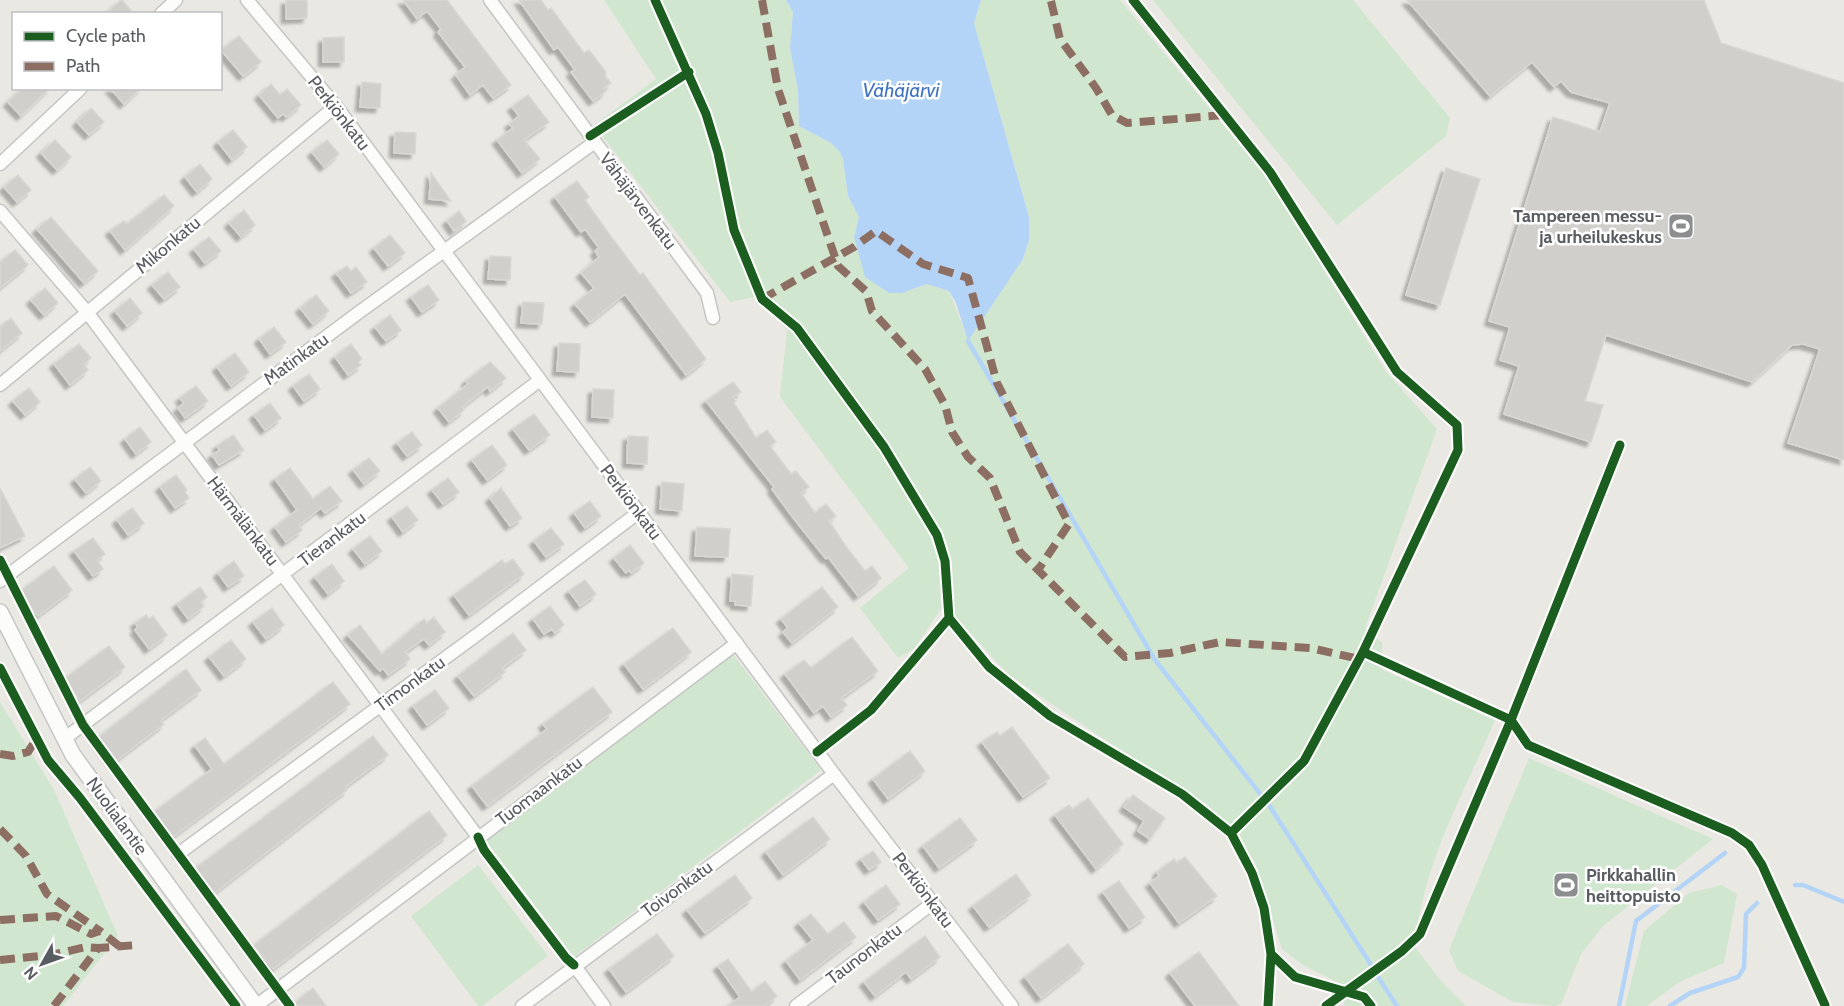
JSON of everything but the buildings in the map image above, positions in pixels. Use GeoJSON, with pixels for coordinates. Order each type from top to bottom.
{"type":"FeatureCollection","features":[{"type":"Feature","properties":{"kind":"street"},"geometry":{"type":"LineString","coordinates":[[163,12],[176,0]]}},
{"type":"Feature","properties":{"kind":"street","name":"Perkiönkatu"},"geometry":{"type":"LineString","coordinates":[[247,0],[336,106],[834,774],[1012,1006]]}},
{"type":"Feature","properties":{"kind":"street","name":"Vähäjärvenkatu"},"geometry":{"type":"LineString","coordinates":[[490,0],[707,293],[713,318]]}},
{"type":"Feature","properties":{"kind":"street"},"geometry":{"type":"LineString","coordinates":[[0,164],[79,90]]}},
{"type":"Feature","properties":{"kind":"street","name":"Mikonkatu"},"geometry":{"type":"LineString","coordinates":[[0,385],[336,106]]}},
{"type":"Feature","properties":{"kind":"street","name":"Matinkatu"},"geometry":{"type":"LineString","coordinates":[[0,581],[183,442],[595,142]]}},
{"type":"Feature","properties":{"kind":"street","name":"Härmälänkatu"},"geometry":{"type":"LineString","coordinates":[[0,211],[87,312],[478,837]]}},
{"type":"Feature","properties":{"kind":"street","name":"Tierankatu"},"geometry":{"type":"LineString","coordinates":[[64,739],[540,380]]}},
{"type":"Feature","properties":{"kind":"street","name":"Timonkatu"},"geometry":{"type":"LineString","coordinates":[[178,854],[639,513]]}},
{"type":"Feature","properties":{"kind":"street","name":"Nuolialantie"},"geometry":{"type":"LineString","coordinates":[[0,612],[64,739],[256,1006]]}},
{"type":"Feature","properties":{"kind":"street","name":"Tuomaankatu"},"geometry":{"type":"LineString","coordinates":[[256,1006],[737,643]]}},
{"type":"Feature","properties":{"kind":"street","name":"Toivonkatu"},"geometry":{"type":"LineString","coordinates":[[522,1006],[574,965],[834,774]]}},
{"type":"Feature","properties":{"kind":"street","name":"Taunonkatu"},"geometry":{"type":"LineString","coordinates":[[796,1006],[933,903]]}},
{"type":"Feature","properties":{"kind":"street"},"geometry":{"type":"LineString","coordinates":[[574,965],[604,1006]]}},
{"type":"Feature","properties":{"kind":"green space"},"geometry":{"type":"Polygon","coordinates":[[[604,0],[786,0],[793,12],[790,48],[798,91],[799,126],[831,143],[843,159],[848,196],[859,217],[854,237],[912,290],[927,284],[949,291],[968,340],[1023,259],[1029,240],[1029,217],[974,23],[981,0],[1120,0],[1271,183],[1386,372],[1437,429],[1365,628],[1382,643],[1383,670],[1495,720],[1435,859],[1419,917],[1415,947],[1440,980],[1466,1006],[1345,1006],[1337,982],[1303,965],[1282,949],[1255,862],[1207,804],[1107,741],[1009,675],[944,604],[914,649],[898,658],[860,608],[909,568],[780,397],[787,330],[755,297],[730,302],[594,125],[656,79],[604,0]]]}},
{"type":"Feature","properties":{"kind":"green space"},"geometry":{"type":"Polygon","coordinates":[[[1153,0],[1353,0],[1450,118],[1446,136],[1337,225],[1153,0]]]}},
{"type":"Feature","properties":{"kind":"green space"},"geometry":{"type":"Polygon","coordinates":[[[732,653],[821,770],[574,957],[485,839],[732,653]]]}},
{"type":"Feature","properties":{"kind":"green space"},"geometry":{"type":"Polygon","coordinates":[[[0,702],[54,790],[118,936],[63,1006],[0,1006],[0,702]]]}},
{"type":"Feature","properties":{"kind":"green space","name":"Pirkkahallin heittopuisto"},"geometry":{"type":"Polygon","coordinates":[[[1529,758],[1713,839],[1603,926],[1581,954],[1561,1004],[1555,1006],[1513,1002],[1458,971],[1449,950],[1529,758]]]}},
{"type":"Feature","properties":{"kind":"green space"},"geometry":{"type":"Polygon","coordinates":[[[478,865],[548,956],[482,1006],[478,1006],[411,916],[478,865]]]}},
{"type":"Feature","properties":{"kind":"green space"},"geometry":{"type":"Polygon","coordinates":[[[1722,885],[1737,894],[1724,963],[1679,982],[1647,1006],[1625,1006],[1644,931],[1689,893],[1722,885]]]}},
{"type":"Feature","properties":{"kind":"water","name":"Vähäjärvi"},"geometry":{"type":"Polygon","coordinates":[[[786,0],[981,0],[974,23],[1029,217],[1029,240],[1023,259],[968,341],[956,303],[949,291],[927,284],[902,293],[889,293],[865,277],[854,237],[859,217],[848,196],[843,159],[831,143],[799,126],[798,91],[790,48],[793,12],[786,0]]]}},
{"type":"Feature","properties":{"kind":"waterway"},"geometry":{"type":"LineString","coordinates":[[968,341],[1155,660],[1269,805],[1373,968]]}},
{"type":"Feature","properties":{"kind":"waterway"},"geometry":{"type":"LineString","coordinates":[[1619,1006],[1636,921],[1725,853]]}},
{"type":"Feature","properties":{"kind":"waterway"},"geometry":{"type":"LineString","coordinates":[[1795,885],[1803,885],[1844,902]]}},
{"type":"Feature","properties":{"kind":"waterway"},"geometry":{"type":"LineString","coordinates":[[1670,1006],[1690,993],[1738,977],[1744,968],[1746,914],[1757,903]]}},
{"type":"Feature","properties":{"kind":"waterway"},"geometry":{"type":"LineString","coordinates":[[1376,974],[1397,1006]]}},
{"type":"Feature","properties":{"kind":"marked path"},"geometry":{"type":"LineString","coordinates":[[762,0],[778,89],[838,266],[866,291],[872,311],[925,369],[945,405],[952,432],[968,457],[990,478],[1020,552],[1125,657],[1170,653],[1220,642],[1311,648],[1359,659]]}},
{"type":"Feature","properties":{"kind":"marked path"},"geometry":{"type":"LineString","coordinates":[[1051,1],[1060,39],[1096,88],[1112,115],[1127,123],[1225,115]]}},
{"type":"Feature","properties":{"kind":"marked path"},"geometry":{"type":"LineString","coordinates":[[762,299],[854,247],[876,231],[923,264],[968,278],[997,383],[1069,524],[1038,570]]}},
{"type":"Feature","properties":{"kind":"marked path"},"geometry":{"type":"LineString","coordinates":[[0,754],[13,756],[28,752],[37,738]]}},
{"type":"Feature","properties":{"kind":"marked path"},"geometry":{"type":"LineString","coordinates":[[0,829],[26,856],[47,894],[100,931]]}},
{"type":"Feature","properties":{"kind":"marked path"},"geometry":{"type":"LineString","coordinates":[[0,920],[56,916],[91,934],[100,931],[119,946]]}},
{"type":"Feature","properties":{"kind":"marked path"},"geometry":{"type":"LineString","coordinates":[[54,1006],[98,948],[137,945]]}},
{"type":"Feature","properties":{"kind":"marked path"},"geometry":{"type":"LineString","coordinates":[[0,960],[51,955],[86,947],[98,948]]}},
{"type":"Feature","properties":{"kind":"cycle path"},"geometry":{"type":"LineString","coordinates":[[655,0],[706,114],[718,153],[734,230],[762,299],[797,328],[884,447],[937,535],[945,561],[949,618],[989,667],[1050,716],[1182,794],[1231,833],[1252,873],[1264,908],[1271,954],[1268,1006]]}},
{"type":"Feature","properties":{"kind":"cycle path"},"geometry":{"type":"LineString","coordinates":[[1133,0],[1270,172],[1397,372],[1457,425],[1458,450],[1363,652],[1304,761],[1231,833]]}},
{"type":"Feature","properties":{"kind":"cycle path"},"geometry":{"type":"LineString","coordinates":[[590,136],[689,72]]}},
{"type":"Feature","properties":{"kind":"cycle path"},"geometry":{"type":"LineString","coordinates":[[1326,1006],[1402,951],[1420,934],[1511,720],[1620,445]]}},
{"type":"Feature","properties":{"kind":"cycle path"},"geometry":{"type":"LineString","coordinates":[[0,560],[83,725],[290,1006]]}},
{"type":"Feature","properties":{"kind":"cycle path"},"geometry":{"type":"LineString","coordinates":[[817,752],[871,710],[949,618]]}},
{"type":"Feature","properties":{"kind":"cycle path"},"geometry":{"type":"LineString","coordinates":[[1363,652],[1511,720],[1528,745],[1732,833],[1749,845],[1762,865],[1825,1005]]}},
{"type":"Feature","properties":{"kind":"cycle path"},"geometry":{"type":"LineString","coordinates":[[0,668],[48,760],[80,798],[236,1006]]}},
{"type":"Feature","properties":{"kind":"cycle path"},"geometry":{"type":"LineString","coordinates":[[478,837],[484,850],[566,958],[574,965]]}},
{"type":"Feature","properties":{"kind":"cycle path"},"geometry":{"type":"LineString","coordinates":[[1271,954],[1295,977],[1364,997],[1371,1006]]}},
{"type":"Feature","properties":{"kind":"place","name":"Tampereen messu- ja urheilukeskus"},"geometry":{"type":"Point","coordinates":[1681,226]}},
{"type":"Feature","properties":{"kind":"place","name":"Pirkkahallin heittopuisto"},"geometry":{"type":"Point","coordinates":[1566,885]}}]}
